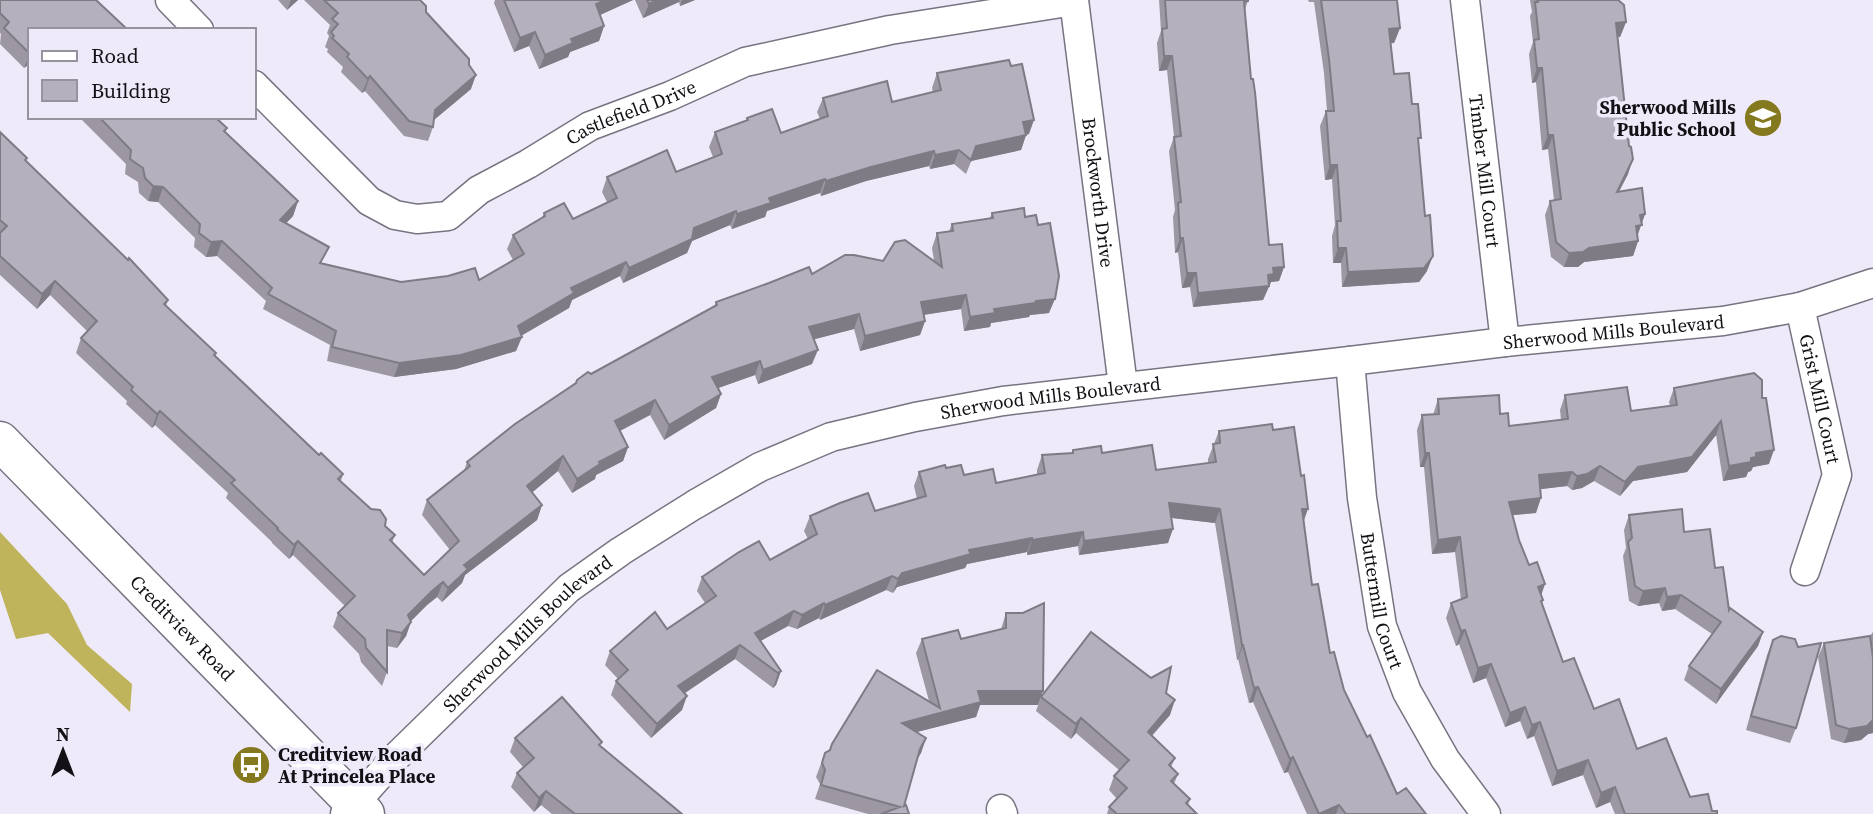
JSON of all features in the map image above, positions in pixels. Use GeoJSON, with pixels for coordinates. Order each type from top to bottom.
{"type":"FeatureCollection","features":[{"type":"Feature","properties":{"kind":"main road","name":"Creditview Road"},"geometry":{"type":"LineString","coordinates":[[0,441],[355,810]]}},
{"type":"Feature","properties":{"kind":"street"},"geometry":{"type":"LineString","coordinates":[[170,0],[198,28]]}},
{"type":"Feature","properties":{"kind":"street","name":"Castlefield Drive"},"geometry":{"type":"LineString","coordinates":[[256,87],[369,201],[395,215],[417,219],[448,216],[479,190],[590,126],[670,96],[745,62],[890,30],[1074,0]]}},
{"type":"Feature","properties":{"kind":"street","name":"Brockworth Drive"},"geometry":{"type":"LineString","coordinates":[[1074,0],[1123,386]]}},
{"type":"Feature","properties":{"kind":"street","name":"Timber Mill Court"},"geometry":{"type":"LineString","coordinates":[[1465,0],[1505,342]]}},
{"type":"Feature","properties":{"kind":"street","name":"Sherwood Mills Boulevard"},"geometry":{"type":"LineString","coordinates":[[355,810],[395,758],[569,588],[694,505],[760,467],[831,437],[915,417],[1003,401],[1505,342],[1723,321],[1800,307],[1873,284]]}},
{"type":"Feature","properties":{"kind":"street","name":"Grist Mill Court"},"geometry":{"type":"LineString","coordinates":[[1800,307],[1837,475],[1805,571]]}},
{"type":"Feature","properties":{"kind":"street","name":"Buttermill Court"},"geometry":{"type":"LineString","coordinates":[[1350,362],[1362,498],[1382,626],[1407,692],[1446,759],[1486,814]]}},
{"type":"Feature","properties":{"kind":"shaded area"},"geometry":{"type":"Polygon","coordinates":[[[0,532],[67,604],[87,645],[132,684],[130,712],[48,633],[16,639],[0,590],[0,532]]]}},
{"type":"Feature","properties":{"kind":"building"},"geometry":{"type":"Polygon","coordinates":[[[0,0],[96,0],[126,28],[28,28],[28,52],[4,28],[9,22],[0,13],[0,0]]]}},
{"type":"Feature","properties":{"kind":"building"},"geometry":{"type":"Polygon","coordinates":[[[324,0],[420,0],[426,6],[426,12],[469,59],[469,65],[476,75],[435,110],[433,127],[409,121],[332,38],[334,36],[331,32],[338,24],[332,19],[338,13],[324,0]]]}},
{"type":"Feature","properties":{"kind":"building"},"geometry":{"type":"Polygon","coordinates":[[[504,0],[606,0],[596,4],[604,26],[571,39],[573,43],[545,55],[535,32],[520,38],[504,0]]]}},
{"type":"Feature","properties":{"kind":"building"},"geometry":{"type":"Polygon","coordinates":[[[1165,0],[1248,0],[1244,2],[1269,245],[1282,244],[1284,267],[1273,268],[1274,274],[1268,275],[1269,286],[1198,293],[1196,273],[1187,273],[1183,238],[1180,238],[1178,203],[1181,202],[1174,137],[1181,136],[1172,56],[1164,56],[1162,29],[1167,28],[1165,0]]]}},
{"type":"Feature","properties":{"kind":"building"},"geometry":{"type":"Polygon","coordinates":[[[1321,0],[1397,0],[1400,28],[1389,29],[1394,74],[1409,73],[1412,104],[1418,104],[1421,138],[1418,138],[1425,216],[1430,215],[1433,256],[1424,268],[1348,272],[1346,248],[1338,248],[1337,221],[1341,221],[1337,165],[1330,165],[1326,111],[1334,111],[1321,0]]]}},
{"type":"Feature","properties":{"kind":"building"},"geometry":{"type":"Polygon","coordinates":[[[1537,0],[1618,0],[1624,5],[1626,22],[1616,23],[1629,146],[1633,159],[1617,192],[1642,188],[1645,214],[1640,215],[1642,225],[1636,226],[1638,241],[1569,253],[1556,242],[1550,201],[1561,199],[1553,135],[1548,135],[1542,68],[1537,68],[1534,40],[1539,39],[1537,0]]]}},
{"type":"Feature","properties":{"kind":"building"},"geometry":{"type":"Polygon","coordinates":[[[1009,60],[1011,66],[1022,64],[1034,120],[1023,122],[1026,135],[976,146],[971,160],[959,150],[935,155],[934,151],[826,181],[825,179],[769,198],[771,203],[737,214],[736,211],[694,228],[692,239],[629,268],[626,262],[571,288],[574,293],[518,326],[522,337],[461,355],[399,363],[332,347],[336,331],[268,294],[272,288],[222,241],[211,242],[199,233],[200,224],[163,187],[153,186],[145,178],[143,168],[130,159],[131,150],[101,119],[217,119],[227,128],[224,131],[298,201],[280,220],[329,247],[320,263],[401,282],[448,276],[475,268],[479,280],[524,254],[513,235],[545,216],[544,213],[564,203],[573,219],[617,198],[607,177],[667,150],[676,172],[722,154],[715,132],[772,109],[781,133],[828,116],[823,98],[887,81],[892,102],[941,90],[937,73],[1009,60]]]}},
{"type":"Feature","properties":{"kind":"building"},"geometry":{"type":"Polygon","coordinates":[[[0,132],[27,158],[25,160],[128,260],[129,258],[168,300],[164,304],[216,353],[214,355],[319,455],[321,453],[343,474],[338,479],[371,509],[380,510],[386,519],[385,526],[395,535],[390,540],[424,575],[459,541],[427,500],[470,466],[467,462],[588,372],[591,374],[717,305],[716,302],[809,267],[812,274],[845,255],[883,261],[895,242],[905,240],[942,267],[937,233],[953,231],[952,224],[993,218],[992,213],[1024,208],[1025,217],[1036,215],[1038,225],[1050,223],[1059,276],[1055,299],[994,309],[995,313],[970,317],[966,295],[921,302],[925,321],[865,336],[859,314],[809,327],[818,350],[763,370],[760,361],[712,377],[721,394],[669,425],[655,400],[615,421],[628,447],[599,462],[600,464],[577,479],[563,456],[527,486],[542,505],[464,565],[468,569],[448,588],[443,582],[432,591],[408,615],[411,622],[402,633],[387,630],[387,672],[366,648],[365,639],[338,613],[355,596],[298,541],[294,545],[277,529],[231,483],[235,480],[160,411],[157,414],[131,390],[133,387],[81,338],[97,321],[55,281],[42,294],[0,256],[0,233],[7,226],[0,220],[0,132]]]}},
{"type":"Feature","properties":{"kind":"building"},"geometry":{"type":"Polygon","coordinates":[[[1754,373],[1762,380],[1762,398],[1766,398],[1774,450],[1756,453],[1751,462],[1729,466],[1721,421],[1692,457],[1638,467],[1625,482],[1600,466],[1587,474],[1577,476],[1572,472],[1539,475],[1541,498],[1509,502],[1529,565],[1537,562],[1545,584],[1538,587],[1543,600],[1541,601],[1563,662],[1574,658],[1594,709],[1619,699],[1637,749],[1666,738],[1690,797],[1708,794],[1712,811],[1717,811],[1717,814],[1625,814],[1615,787],[1601,793],[1588,760],[1557,771],[1540,722],[1532,725],[1525,707],[1510,713],[1491,664],[1478,668],[1465,630],[1461,631],[1451,603],[1467,597],[1460,537],[1438,540],[1429,453],[1425,453],[1422,415],[1439,414],[1438,399],[1499,395],[1500,414],[1508,413],[1509,426],[1568,419],[1565,395],[1627,387],[1631,411],[1677,405],[1674,388],[1754,373]]]}},
{"type":"Feature","properties":{"kind":"building"},"geometry":{"type":"Polygon","coordinates":[[[1272,424],[1273,430],[1294,427],[1308,509],[1302,509],[1312,585],[1318,584],[1330,653],[1334,652],[1344,690],[1367,737],[1370,735],[1397,794],[1406,788],[1426,814],[1346,814],[1339,805],[1319,814],[1293,757],[1290,759],[1258,687],[1254,688],[1242,645],[1220,509],[1169,503],[1173,529],[1084,541],[1083,532],[969,550],[971,554],[902,573],[898,579],[892,576],[825,605],[824,603],[802,615],[794,611],[755,633],[781,671],[778,673],[740,645],[678,686],[687,696],[657,724],[616,681],[628,670],[610,651],[655,612],[667,629],[716,596],[702,577],[759,541],[770,560],[817,534],[810,516],[840,503],[868,493],[875,511],[926,496],[919,472],[945,465],[946,468],[961,465],[964,475],[993,469],[996,483],[1045,473],[1042,455],[1073,453],[1073,450],[1101,446],[1102,453],[1152,445],[1156,470],[1216,462],[1213,444],[1220,443],[1219,431],[1272,424]]]}},
{"type":"Feature","properties":{"kind":"building"},"geometry":{"type":"Polygon","coordinates":[[[1682,509],[1684,532],[1710,529],[1715,568],[1723,567],[1729,610],[1730,608],[1763,632],[1721,689],[1689,666],[1721,622],[1681,595],[1667,597],[1665,588],[1643,591],[1635,586],[1628,542],[1632,538],[1629,515],[1682,509]]]}},
{"type":"Feature","properties":{"kind":"building"},"geometry":{"type":"Polygon","coordinates":[[[1044,603],[1043,691],[978,691],[981,702],[902,723],[926,738],[920,749],[904,806],[906,805],[909,814],[881,814],[900,807],[821,785],[825,770],[822,763],[825,753],[830,750],[877,670],[940,708],[922,639],[958,630],[961,639],[1006,628],[1006,613],[1023,613],[1044,603]]]}},
{"type":"Feature","properties":{"kind":"building"},"geometry":{"type":"Polygon","coordinates":[[[1091,632],[1151,678],[1171,667],[1166,693],[1175,700],[1148,732],[1175,758],[1169,765],[1178,774],[1171,781],[1190,799],[1186,803],[1197,814],[1117,814],[1109,807],[1127,788],[1114,776],[1129,760],[1081,718],[1076,724],[1041,697],[1091,632]]]}},
{"type":"Feature","properties":{"kind":"building"},"geometry":{"type":"Polygon","coordinates":[[[1781,636],[1795,639],[1798,647],[1821,643],[1796,728],[1751,716],[1773,640],[1781,636]]]}},
{"type":"Feature","properties":{"kind":"building"},"geometry":{"type":"Polygon","coordinates":[[[1870,636],[1873,658],[1873,720],[1867,726],[1849,729],[1836,725],[1824,643],[1870,636]]]}},
{"type":"Feature","properties":{"kind":"building"},"geometry":{"type":"Polygon","coordinates":[[[562,697],[602,742],[599,745],[682,814],[575,814],[546,791],[539,798],[517,773],[534,758],[515,738],[562,697]]]}},
{"type":"Feature","properties":{"kind":"place","name":"Sherwood Mills Public School"},"geometry":{"type":"Point","coordinates":[1763,118]}},
{"type":"Feature","properties":{"kind":"place","name":"Creditview Road At Princelea Place"},"geometry":{"type":"Point","coordinates":[251,765]}}]}
